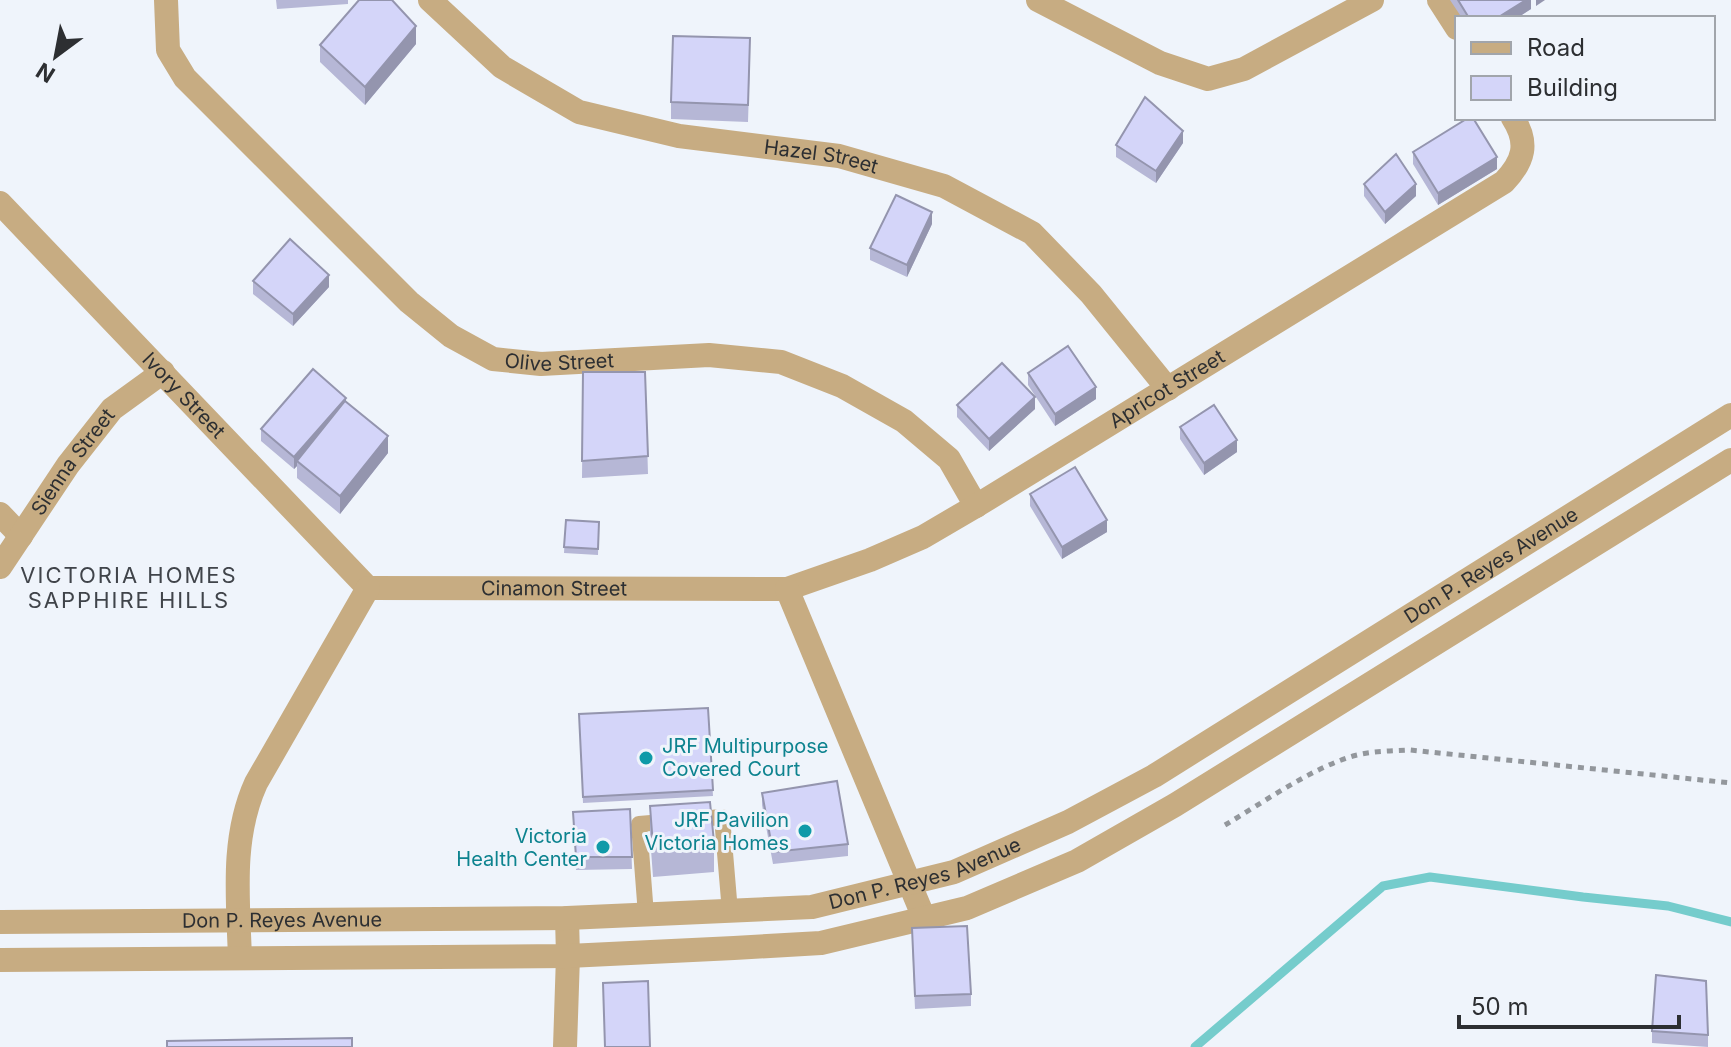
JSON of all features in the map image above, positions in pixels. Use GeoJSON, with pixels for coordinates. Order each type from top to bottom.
{"type":"FeatureCollection","features":[{"type":"Feature","properties":{"kind":"street","name":"Olive Street"},"geometry":{"type":"LineString","coordinates":[[166,0],[168,50],[185,78],[409,302],[451,336],[493,359],[541,364],[709,355],[781,362],[842,386],[904,421],[949,459],[976,506]]}},
{"type":"Feature","properties":{"kind":"street"},"geometry":{"type":"LineString","coordinates":[[1038,0],[1160,63],[1208,79],[1244,69],[1372,0]]}},
{"type":"Feature","properties":{"kind":"street"},"geometry":{"type":"LineString","coordinates":[[1439,0],[1455,25]]}},
{"type":"Feature","properties":{"kind":"street","name":"Hazel Street"},"geometry":{"type":"LineString","coordinates":[[435,2],[502,67],[579,112],[679,136],[839,156],[944,186],[1032,233],[1091,294],[1168,389]]}},
{"type":"Feature","properties":{"kind":"street","name":"Apricot Street"},"geometry":{"type":"LineString","coordinates":[[787,589],[870,560],[923,537],[1504,182],[1517,169],[1523,154],[1524,140],[1514,120]]}},
{"type":"Feature","properties":{"kind":"street","name":"Ivory Street"},"geometry":{"type":"LineString","coordinates":[[0,203],[368,588]]}},
{"type":"Feature","properties":{"kind":"street","name":"Sienna Street"},"geometry":{"type":"LineString","coordinates":[[0,567],[68,465],[112,409],[163,372]]}},
{"type":"Feature","properties":{"kind":"street","name":"Don P. Reyes Avenue"},"geometry":{"type":"LineString","coordinates":[[0,922],[567,918],[730,912],[812,907],[954,872],[1054,829],[1154,776],[1731,415]]}},
{"type":"Feature","properties":{"kind":"street","name":"Don P. Reyes Avenue"},"geometry":{"type":"LineString","coordinates":[[0,960],[568,956],[821,943],[967,908],[1077,861],[1175,805],[1731,460]]}},
{"type":"Feature","properties":{"kind":"street"},"geometry":{"type":"LineString","coordinates":[[0,514],[21,536]]}},
{"type":"Feature","properties":{"kind":"street"},"geometry":{"type":"LineString","coordinates":[[240,958],[239,846],[246,805],[368,588]]}},
{"type":"Feature","properties":{"kind":"street","name":"Cinamon Street"},"geometry":{"type":"LineString","coordinates":[[368,588],[787,589]]}},
{"type":"Feature","properties":{"kind":"street"},"geometry":{"type":"LineString","coordinates":[[787,589],[924,918]]}},
{"type":"Feature","properties":{"kind":"street"},"geometry":{"type":"LineString","coordinates":[[565,1047],[567,918]]}},
{"type":"Feature","properties":{"kind":"lane"},"geometry":{"type":"LineString","coordinates":[[646,915],[639,824],[722,817],[730,912]]}},
{"type":"Feature","properties":{"kind":"path"},"geometry":{"type":"LineString","coordinates":[[1225,825],[1331,764],[1356,755],[1382,752],[1410,750],[1731,783]]}},
{"type":"Feature","properties":{"kind":"building"},"geometry":{"type":"Polygon","coordinates":[[[359,0],[392,0],[416,26],[365,87],[320,45],[359,0]]]}},
{"type":"Feature","properties":{"kind":"building"},"geometry":{"type":"Polygon","coordinates":[[[1458,0],[1526,0],[1500,16],[1468,16],[1458,0]]]}},
{"type":"Feature","properties":{"kind":"building"},"geometry":{"type":"Polygon","coordinates":[[[673,36],[750,38],[748,105],[671,102],[673,36]]]}},
{"type":"Feature","properties":{"kind":"building"},"geometry":{"type":"Polygon","coordinates":[[[1145,97],[1183,131],[1156,171],[1116,145],[1145,97]]]}},
{"type":"Feature","properties":{"kind":"building"},"geometry":{"type":"Polygon","coordinates":[[[1465,120],[1474,120],[1497,157],[1438,193],[1413,152],[1465,120]]]}},
{"type":"Feature","properties":{"kind":"building"},"geometry":{"type":"Polygon","coordinates":[[[1396,154],[1416,184],[1385,212],[1364,184],[1396,154]]]}},
{"type":"Feature","properties":{"kind":"building"},"geometry":{"type":"Polygon","coordinates":[[[896,195],[932,212],[907,265],[870,248],[896,195]]]}},
{"type":"Feature","properties":{"kind":"building"},"geometry":{"type":"Polygon","coordinates":[[[290,239],[329,275],[293,314],[253,281],[290,239]]]}},
{"type":"Feature","properties":{"kind":"building"},"geometry":{"type":"Polygon","coordinates":[[[1068,346],[1096,387],[1055,414],[1028,373],[1068,346]]]}},
{"type":"Feature","properties":{"kind":"building"},"geometry":{"type":"Polygon","coordinates":[[[1002,363],[1035,397],[989,439],[957,405],[1002,363]]]}},
{"type":"Feature","properties":{"kind":"building"},"geometry":{"type":"Polygon","coordinates":[[[313,369],[346,398],[294,457],[261,429],[313,369]]]}},
{"type":"Feature","properties":{"kind":"building"},"geometry":{"type":"Polygon","coordinates":[[[583,372],[645,372],[648,456],[582,461],[583,372]]]}},
{"type":"Feature","properties":{"kind":"building"},"geometry":{"type":"Polygon","coordinates":[[[345,401],[388,436],[340,496],[297,461],[345,401]]]}},
{"type":"Feature","properties":{"kind":"building"},"geometry":{"type":"Polygon","coordinates":[[[1214,405],[1237,440],[1204,463],[1180,427],[1214,405]]]}},
{"type":"Feature","properties":{"kind":"building"},"geometry":{"type":"Polygon","coordinates":[[[1075,467],[1107,520],[1062,547],[1030,494],[1075,467]]]}},
{"type":"Feature","properties":{"kind":"building"},"geometry":{"type":"Polygon","coordinates":[[[566,520],[599,522],[598,549],[564,547],[566,520]]]}},
{"type":"Feature","properties":{"kind":"building","name":"JRF Multipurpose Covered Court"},"geometry":{"type":"Polygon","coordinates":[[[708,708],[713,790],[583,797],[579,714],[708,708]]]}},
{"type":"Feature","properties":{"kind":"building","name":"JRF Pavilion Victoria Homes"},"geometry":{"type":"Polygon","coordinates":[[[837,781],[848,844],[773,852],[762,793],[837,781]]]}},
{"type":"Feature","properties":{"kind":"building"},"geometry":{"type":"Polygon","coordinates":[[[710,802],[714,842],[653,846],[650,806],[710,802]]]}},
{"type":"Feature","properties":{"kind":"building","name":"Victoria Health Center"},"geometry":{"type":"Polygon","coordinates":[[[630,809],[632,857],[576,857],[573,812],[630,809]]]}},
{"type":"Feature","properties":{"kind":"building"},"geometry":{"type":"Polygon","coordinates":[[[967,926],[971,994],[915,996],[912,928],[967,926]]]}},
{"type":"Feature","properties":{"kind":"building"},"geometry":{"type":"Polygon","coordinates":[[[1656,975],[1706,981],[1708,1035],[1652,1031],[1656,975]]]}},
{"type":"Feature","properties":{"kind":"building"},"geometry":{"type":"Polygon","coordinates":[[[648,981],[650,1047],[605,1047],[603,983],[648,981]]]}},
{"type":"Feature","properties":{"kind":"building"},"geometry":{"type":"Polygon","coordinates":[[[352,1038],[352,1047],[167,1047],[167,1041],[352,1038]]]}},
{"type":"Feature","properties":{"kind":"waterway"},"geometry":{"type":"LineString","coordinates":[[1195,1047],[1383,886],[1430,877],[1668,906],[1731,922]]}},
{"type":"Feature","properties":{"kind":"place","name":"JRF Multipurpose Covered Court"},"geometry":{"type":"Point","coordinates":[646,758]}},
{"type":"Feature","properties":{"kind":"place","name":"JRF Pavilion Victoria Homes"},"geometry":{"type":"Point","coordinates":[805,831]}},
{"type":"Feature","properties":{"kind":"place","name":"Victoria Health Center"},"geometry":{"type":"Point","coordinates":[603,847]}},
{"type":"Feature","properties":{"kind":"district","name":"VICTORIA HOMES SAPPHIRE HILLS"},"geometry":{"type":"Point","coordinates":[129,588]}}]}
